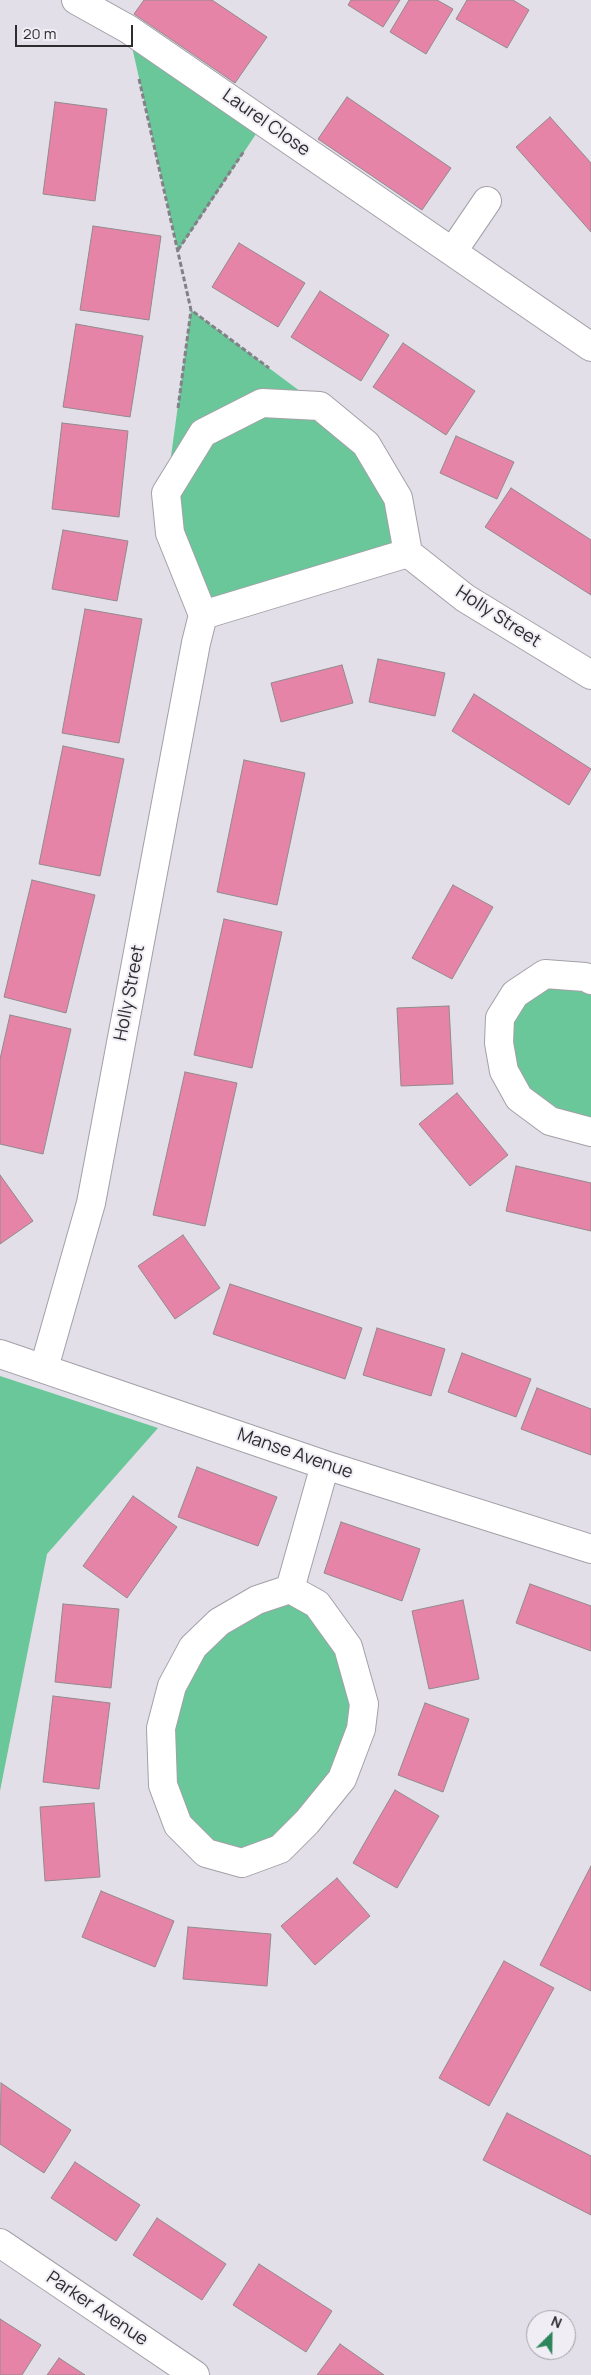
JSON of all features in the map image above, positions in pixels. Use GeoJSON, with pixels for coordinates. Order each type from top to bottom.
{"type":"FeatureCollection","features":[{"type":"Feature","properties":{"kind":"street","name":"Laurel Close"},"geometry":{"type":"LineString","coordinates":[[76,0],[128,29],[591,346]]}},
{"type":"Feature","properties":{"kind":"street"},"geometry":{"type":"LineString","coordinates":[[453,251],[487,201]]}},
{"type":"Feature","properties":{"kind":"street"},"geometry":{"type":"LineString","coordinates":[[262,404],[320,406],[366,444],[398,498],[408,553],[203,615],[170,533],[166,494],[203,433],[262,404]]}},
{"type":"Feature","properties":{"kind":"street","name":"Holly Street"},"geometry":{"type":"LineString","coordinates":[[408,553],[465,598],[591,676]]}},
{"type":"Feature","properties":{"kind":"street","name":"Holly Street"},"geometry":{"type":"LineString","coordinates":[[44,1368],[91,1202],[194,653],[203,615]]}},
{"type":"Feature","properties":{"kind":"street"},"geometry":{"type":"LineString","coordinates":[[591,980],[585,977],[545,974],[515,994],[500,1018],[499,1042],[504,1071],[519,1098],[550,1121],[591,1132]]}},
{"type":"Feature","properties":{"kind":"street","name":"Manse Avenue"},"geometry":{"type":"LineString","coordinates":[[0,1354],[325,1465],[591,1549]]}},
{"type":"Feature","properties":{"kind":"street"},"geometry":{"type":"LineString","coordinates":[[290,1589],[325,1465]]}},
{"type":"Feature","properties":{"kind":"street"},"geometry":{"type":"LineString","coordinates":[[290,1589],[317,1604],[348,1647],[364,1704],[361,1729],[342,1779],[307,1822],[280,1848],[242,1863],[206,1853],[178,1825],[163,1785],[161,1728],[172,1686],[193,1647],[219,1622],[257,1600],[290,1589]]}},
{"type":"Feature","properties":{"kind":"street","name":"Parker Avenue"},"geometry":{"type":"LineString","coordinates":[[0,2243],[195,2375]]}},
{"type":"Feature","properties":{"kind":"path"},"geometry":{"type":"LineString","coordinates":[[128,29],[191,310],[177,416]]}},
{"type":"Feature","properties":{"kind":"path"},"geometry":{"type":"LineString","coordinates":[[178,251],[264,122]]}},
{"type":"Feature","properties":{"kind":"path"},"geometry":{"type":"LineString","coordinates":[[191,310],[275,372]]}},
{"type":"Feature","properties":{"kind":"green space"},"geometry":{"type":"Polygon","coordinates":[[[128,29],[264,122],[178,251],[128,29]]]}},
{"type":"Feature","properties":{"kind":"green space"},"geometry":{"type":"Polygon","coordinates":[[[191,310],[320,406],[366,444],[408,553],[203,615],[166,493],[191,310]]]}},
{"type":"Feature","properties":{"kind":"green space"},"geometry":{"type":"Polygon","coordinates":[[[591,980],[591,1132],[550,1121],[504,1071],[515,994],[591,980]]]}},
{"type":"Feature","properties":{"kind":"green space"},"geometry":{"type":"Polygon","coordinates":[[[0,1376],[158,1428],[47,1554],[0,1791],[0,1376]]]}},
{"type":"Feature","properties":{"kind":"green space"},"geometry":{"type":"Polygon","coordinates":[[[257,1600],[317,1604],[364,1704],[342,1779],[242,1863],[178,1825],[172,1686],[257,1600]]]}},
{"type":"Feature","properties":{"kind":"building"},"geometry":{"type":"Polygon","coordinates":[[[144,0],[212,0],[267,37],[235,83],[134,14],[144,0]]]}},
{"type":"Feature","properties":{"kind":"building"},"geometry":{"type":"Polygon","coordinates":[[[351,0],[400,0],[383,27],[348,5],[351,0]]]}},
{"type":"Feature","properties":{"kind":"building"},"geometry":{"type":"Polygon","coordinates":[[[409,0],[437,0],[453,9],[426,54],[390,32],[409,0]]]}},
{"type":"Feature","properties":{"kind":"building"},"geometry":{"type":"Polygon","coordinates":[[[467,0],[513,0],[529,10],[507,48],[456,19],[467,0]]]}},
{"type":"Feature","properties":{"kind":"building"},"geometry":{"type":"Polygon","coordinates":[[[347,97],[451,168],[422,210],[318,139],[347,97]]]}},
{"type":"Feature","properties":{"kind":"building"},"geometry":{"type":"Polygon","coordinates":[[[55,102],[107,109],[95,201],[43,194],[55,102]]]}},
{"type":"Feature","properties":{"kind":"building"},"geometry":{"type":"Polygon","coordinates":[[[550,117],[591,163],[591,232],[516,147],[550,117]]]}},
{"type":"Feature","properties":{"kind":"building"},"geometry":{"type":"Polygon","coordinates":[[[93,226],[161,236],[149,320],[80,310],[93,226]]]}},
{"type":"Feature","properties":{"kind":"building"},"geometry":{"type":"Polygon","coordinates":[[[239,243],[305,283],[278,327],[212,287],[239,243]]]}},
{"type":"Feature","properties":{"kind":"building"},"geometry":{"type":"Polygon","coordinates":[[[320,291],[389,335],[361,381],[291,337],[320,291]]]}},
{"type":"Feature","properties":{"kind":"building"},"geometry":{"type":"Polygon","coordinates":[[[76,324],[143,336],[130,417],[63,407],[76,324]]]}},
{"type":"Feature","properties":{"kind":"building"},"geometry":{"type":"Polygon","coordinates":[[[403,343],[475,391],[446,435],[373,387],[403,343]]]}},
{"type":"Feature","properties":{"kind":"building"},"geometry":{"type":"Polygon","coordinates":[[[62,423],[128,431],[119,517],[52,509],[62,423]]]}},
{"type":"Feature","properties":{"kind":"building"},"geometry":{"type":"Polygon","coordinates":[[[456,436],[514,462],[497,499],[440,473],[456,436]]]}},
{"type":"Feature","properties":{"kind":"building"},"geometry":{"type":"Polygon","coordinates":[[[511,488],[591,540],[591,595],[485,527],[511,488]]]}},
{"type":"Feature","properties":{"kind":"building"},"geometry":{"type":"Polygon","coordinates":[[[63,530],[128,541],[117,601],[52,589],[63,530]]]}},
{"type":"Feature","properties":{"kind":"building"},"geometry":{"type":"Polygon","coordinates":[[[85,609],[142,619],[119,743],[62,733],[85,609]]]}},
{"type":"Feature","properties":{"kind":"building"},"geometry":{"type":"Polygon","coordinates":[[[378,659],[445,673],[435,716],[369,702],[378,659]]]}},
{"type":"Feature","properties":{"kind":"building"},"geometry":{"type":"Polygon","coordinates":[[[342,665],[353,703],[281,722],[271,683],[342,665]]]}},
{"type":"Feature","properties":{"kind":"building"},"geometry":{"type":"Polygon","coordinates":[[[474,694],[591,769],[569,805],[452,731],[474,694]]]}},
{"type":"Feature","properties":{"kind":"building"},"geometry":{"type":"Polygon","coordinates":[[[63,746],[124,759],[100,876],[39,864],[63,746]]]}},
{"type":"Feature","properties":{"kind":"building"},"geometry":{"type":"Polygon","coordinates":[[[244,760],[305,773],[277,905],[217,892],[244,760]]]}},
{"type":"Feature","properties":{"kind":"building"},"geometry":{"type":"Polygon","coordinates":[[[32,880],[95,895],[66,1013],[4,997],[32,880]]]}},
{"type":"Feature","properties":{"kind":"building"},"geometry":{"type":"Polygon","coordinates":[[[453,885],[493,907],[452,979],[412,958],[453,885]]]}},
{"type":"Feature","properties":{"kind":"building"},"geometry":{"type":"Polygon","coordinates":[[[224,919],[282,932],[252,1068],[194,1055],[224,919]]]}},
{"type":"Feature","properties":{"kind":"building"},"geometry":{"type":"Polygon","coordinates":[[[449,1006],[453,1084],[401,1086],[397,1008],[449,1006]]]}},
{"type":"Feature","properties":{"kind":"building"},"geometry":{"type":"Polygon","coordinates":[[[10,1015],[71,1029],[43,1154],[0,1144],[0,1059],[10,1015]]]}},
{"type":"Feature","properties":{"kind":"building"},"geometry":{"type":"Polygon","coordinates":[[[185,1072],[237,1083],[205,1226],[153,1215],[185,1072]]]}},
{"type":"Feature","properties":{"kind":"building"},"geometry":{"type":"Polygon","coordinates":[[[457,1093],[508,1155],[470,1186],[419,1124],[457,1093]]]}},
{"type":"Feature","properties":{"kind":"building"},"geometry":{"type":"Polygon","coordinates":[[[516,1166],[591,1183],[591,1231],[506,1211],[516,1166]]]}},
{"type":"Feature","properties":{"kind":"building"},"geometry":{"type":"Polygon","coordinates":[[[0,1175],[33,1221],[0,1244],[0,1175]]]}},
{"type":"Feature","properties":{"kind":"building"},"geometry":{"type":"Polygon","coordinates":[[[183,1235],[220,1288],[175,1319],[138,1266],[183,1235]]]}},
{"type":"Feature","properties":{"kind":"building"},"geometry":{"type":"Polygon","coordinates":[[[230,1284],[362,1328],[345,1379],[213,1334],[230,1284]]]}},
{"type":"Feature","properties":{"kind":"building"},"geometry":{"type":"Polygon","coordinates":[[[377,1328],[445,1349],[431,1396],[363,1375],[377,1328]]]}},
{"type":"Feature","properties":{"kind":"building"},"geometry":{"type":"Polygon","coordinates":[[[462,1353],[531,1379],[516,1417],[448,1392],[462,1353]]]}},
{"type":"Feature","properties":{"kind":"building"},"geometry":{"type":"Polygon","coordinates":[[[537,1388],[591,1409],[591,1455],[521,1429],[537,1388]]]}},
{"type":"Feature","properties":{"kind":"building"},"geometry":{"type":"Polygon","coordinates":[[[197,1467],[277,1497],[258,1546],[178,1517],[197,1467]]]}},
{"type":"Feature","properties":{"kind":"building"},"geometry":{"type":"Polygon","coordinates":[[[133,1496],[177,1527],[127,1598],[83,1566],[133,1496]]]}},
{"type":"Feature","properties":{"kind":"building"},"geometry":{"type":"Polygon","coordinates":[[[341,1522],[420,1549],[402,1601],[324,1573],[341,1522]]]}},
{"type":"Feature","properties":{"kind":"building"},"geometry":{"type":"Polygon","coordinates":[[[530,1584],[591,1606],[591,1651],[516,1623],[530,1584]]]}},
{"type":"Feature","properties":{"kind":"building"},"geometry":{"type":"Polygon","coordinates":[[[463,1600],[479,1679],[429,1689],[412,1611],[463,1600]]]}},
{"type":"Feature","properties":{"kind":"building"},"geometry":{"type":"Polygon","coordinates":[[[63,1604],[119,1609],[111,1688],[55,1682],[63,1604]]]}},
{"type":"Feature","properties":{"kind":"building"},"geometry":{"type":"Polygon","coordinates":[[[53,1696],[110,1703],[99,1789],[43,1782],[53,1696]]]}},
{"type":"Feature","properties":{"kind":"building"},"geometry":{"type":"Polygon","coordinates":[[[425,1703],[469,1719],[443,1792],[398,1775],[425,1703]]]}},
{"type":"Feature","properties":{"kind":"building"},"geometry":{"type":"Polygon","coordinates":[[[395,1790],[439,1816],[397,1888],[353,1863],[395,1790]]]}},
{"type":"Feature","properties":{"kind":"building"},"geometry":{"type":"Polygon","coordinates":[[[94,1803],[100,1877],[45,1881],[40,1807],[94,1803]]]}},
{"type":"Feature","properties":{"kind":"building"},"geometry":{"type":"Polygon","coordinates":[[[591,1866],[591,1991],[540,1965],[591,1866]]]}},
{"type":"Feature","properties":{"kind":"building"},"geometry":{"type":"Polygon","coordinates":[[[337,1878],[370,1916],[315,1965],[281,1926],[337,1878]]]}},
{"type":"Feature","properties":{"kind":"building"},"geometry":{"type":"Polygon","coordinates":[[[101,1891],[174,1921],[155,1967],[82,1937],[101,1891]]]}},
{"type":"Feature","properties":{"kind":"building"},"geometry":{"type":"Polygon","coordinates":[[[188,1927],[271,1934],[267,1986],[183,1979],[188,1927]]]}},
{"type":"Feature","properties":{"kind":"building"},"geometry":{"type":"Polygon","coordinates":[[[504,1961],[554,1988],[489,2106],[439,2078],[504,1961]]]}},
{"type":"Feature","properties":{"kind":"building"},"geometry":{"type":"Polygon","coordinates":[[[1,2083],[71,2130],[44,2173],[0,2144],[1,2083]]]}},
{"type":"Feature","properties":{"kind":"building"},"geometry":{"type":"Polygon","coordinates":[[[507,2113],[591,2156],[591,2215],[483,2160],[507,2113]]]}},
{"type":"Feature","properties":{"kind":"building"},"geometry":{"type":"Polygon","coordinates":[[[75,2162],[140,2205],[116,2241],[51,2198],[75,2162]]]}},
{"type":"Feature","properties":{"kind":"building"},"geometry":{"type":"Polygon","coordinates":[[[157,2218],[226,2264],[202,2300],[133,2255],[157,2218]]]}},
{"type":"Feature","properties":{"kind":"building"},"geometry":{"type":"Polygon","coordinates":[[[259,2264],[332,2311],[306,2352],[233,2305],[259,2264]]]}},
{"type":"Feature","properties":{"kind":"building"},"geometry":{"type":"Polygon","coordinates":[[[0,2319],[41,2345],[22,2375],[0,2375],[0,2319]]]}},
{"type":"Feature","properties":{"kind":"building"},"geometry":{"type":"Polygon","coordinates":[[[340,2344],[384,2375],[317,2375],[340,2344]]]}},
{"type":"Feature","properties":{"kind":"building"},"geometry":{"type":"Polygon","coordinates":[[[59,2358],[85,2375],[47,2375],[59,2358]]]}}]}
